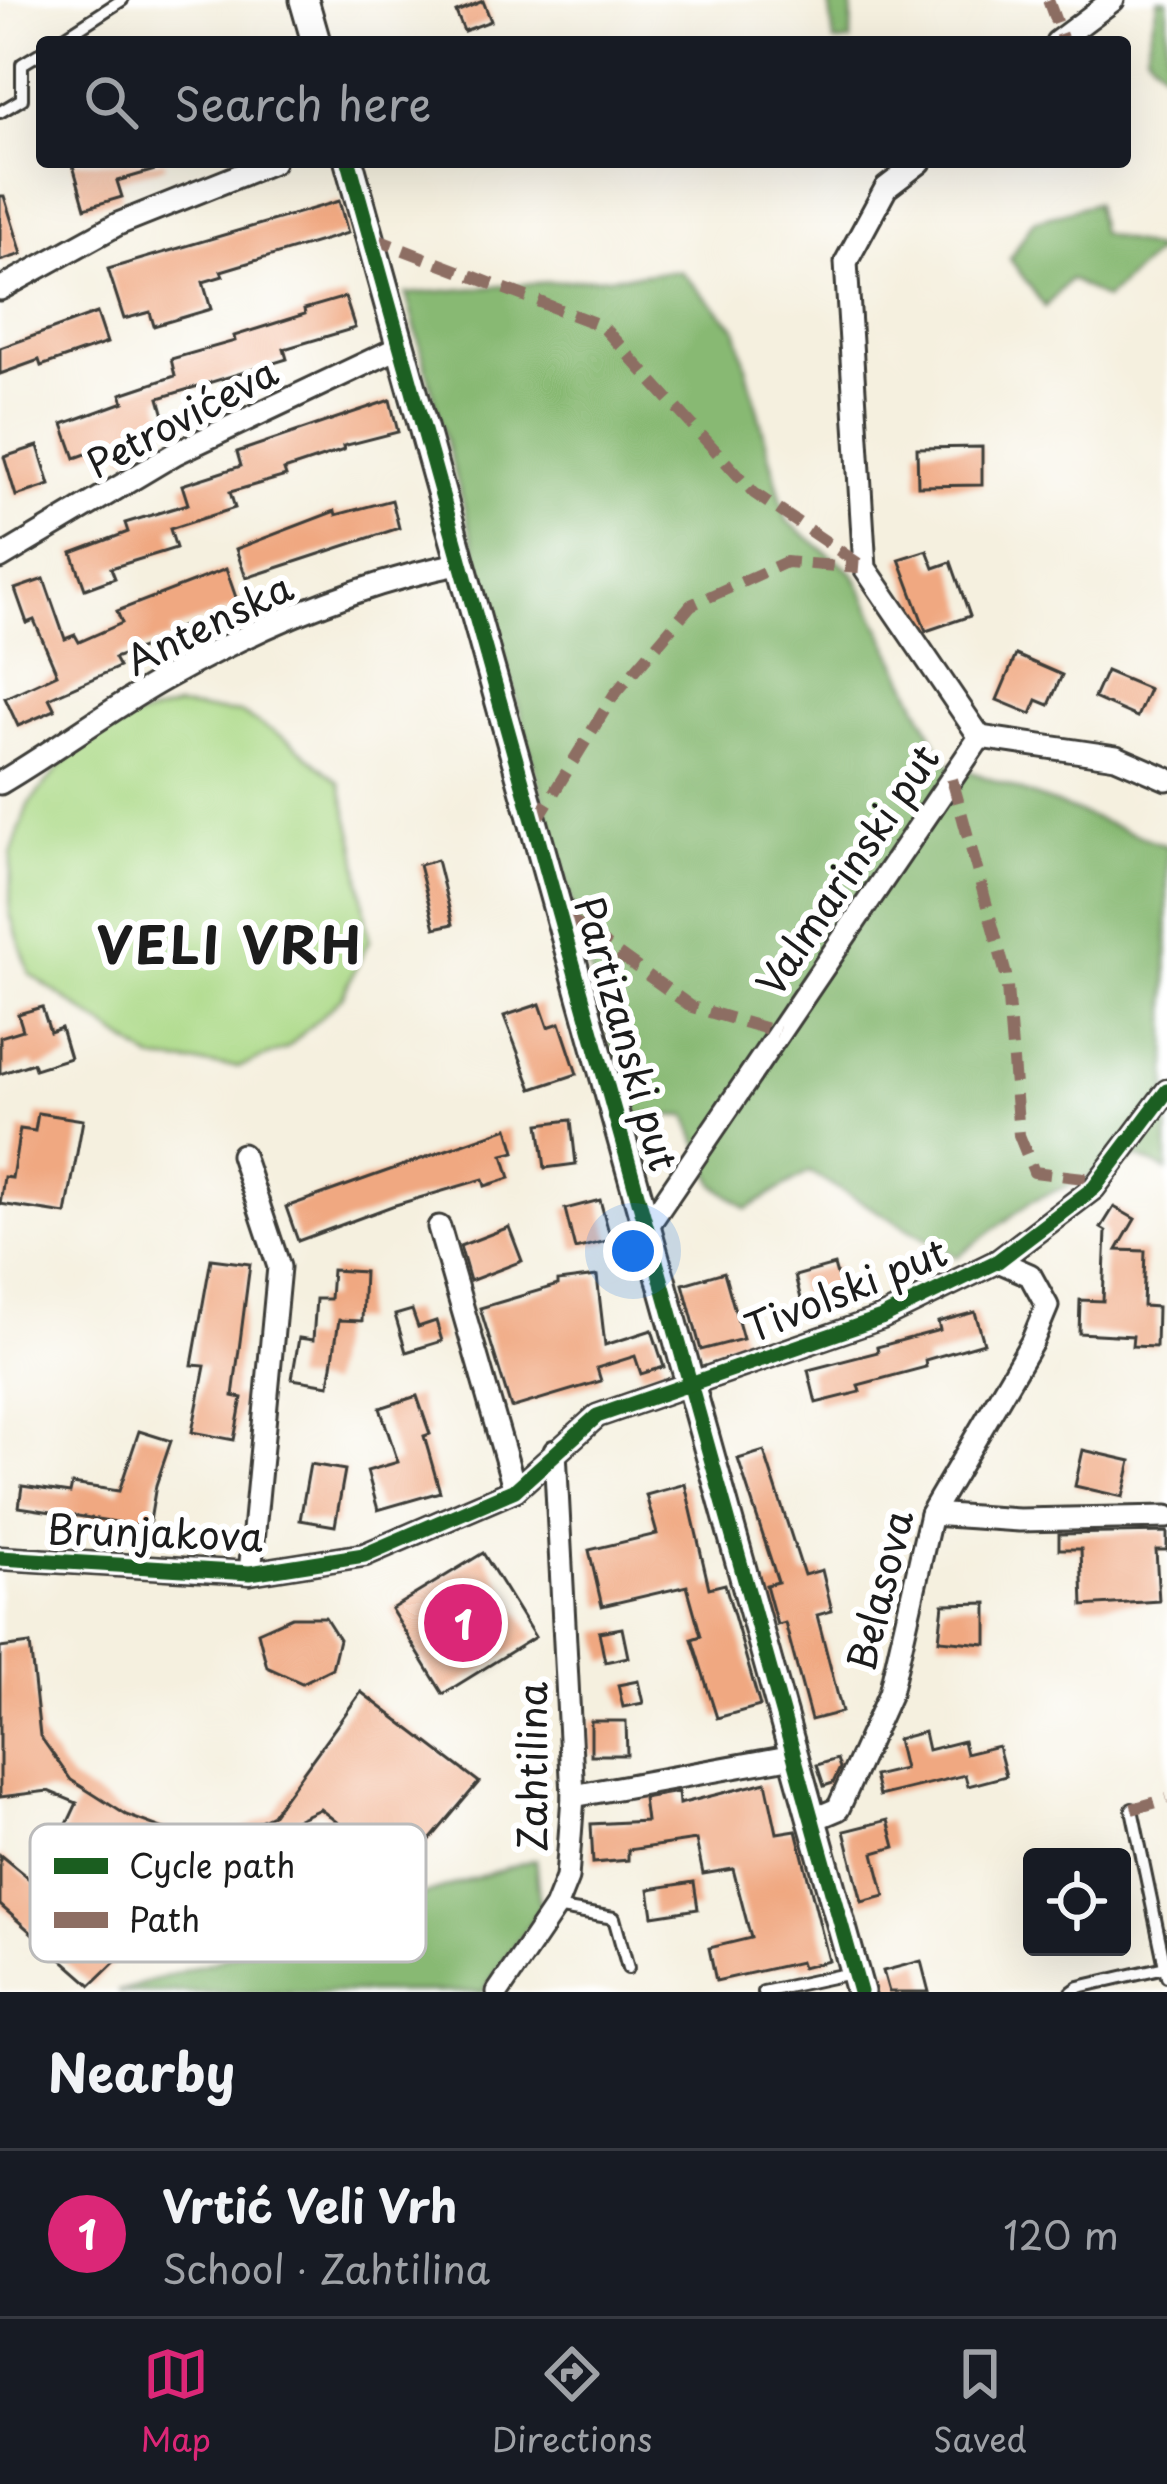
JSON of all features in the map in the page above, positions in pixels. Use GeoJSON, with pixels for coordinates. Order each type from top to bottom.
{"type":"FeatureCollection","features":[{"type":"Feature","properties":{"kind":"street"},"geometry":{"type":"LineString","coordinates":[[304,0],[314,36]]}},
{"type":"Feature","properties":{"kind":"street"},"geometry":{"type":"LineString","coordinates":[[1066,36],[1113,0]]}},
{"type":"Feature","properties":{"kind":"street"},"geometry":{"type":"LineString","coordinates":[[0,289],[118,224],[258,168]]}},
{"type":"Feature","properties":{"kind":"street","name":"Partizanski put"},"geometry":{"type":"LineString","coordinates":[[351,168],[857,1982]]}},
{"type":"Feature","properties":{"kind":"street","name":"Valmarinski put"},"geometry":{"type":"LineString","coordinates":[[647,1227],[980,737],[866,568],[846,262],[886,188],[912,168]]}},
{"type":"Feature","properties":{"kind":"street","name":"Petrovićeva"},"geometry":{"type":"LineString","coordinates":[[0,558],[176,453],[400,347]]}},
{"type":"Feature","properties":{"kind":"street","name":"Antenska"},"geometry":{"type":"LineString","coordinates":[[0,783],[163,680],[245,637],[427,570],[463,563]]}},
{"type":"Feature","properties":{"kind":"street"},"geometry":{"type":"LineString","coordinates":[[980,737],[1116,757],[1167,779]]}},
{"type":"Feature","properties":{"kind":"street","name":"Tivolski put"},"geometry":{"type":"LineString","coordinates":[[691,1383],[881,1318],[998,1261],[1094,1188],[1167,1091]]}},
{"type":"Feature","properties":{"kind":"street","name":"Brunjakova"},"geometry":{"type":"LineString","coordinates":[[242,1155],[279,1267],[250,1573]]}},
{"type":"Feature","properties":{"kind":"street"},"geometry":{"type":"LineString","coordinates":[[439,1227],[515,1490]]}},
{"type":"Feature","properties":{"kind":"street","name":"Belasova"},"geometry":{"type":"LineString","coordinates":[[812,1820],[838,1809],[890,1693],[932,1514],[1032,1342],[1047,1306],[1030,1275],[998,1261]]}},
{"type":"Feature","properties":{"kind":"street","name":"Brunjakova"},"geometry":{"type":"LineString","coordinates":[[0,1558],[250,1573],[364,1555],[515,1490],[597,1415],[691,1383]]}},
{"type":"Feature","properties":{"kind":"street","name":"Zahtilina"},"geometry":{"type":"LineString","coordinates":[[498,1992],[555,1908],[567,1878],[573,1796],[555,1451]]}},
{"type":"Feature","properties":{"kind":"street"},"geometry":{"type":"LineString","coordinates":[[932,1514],[1019,1520],[1167,1517]]}},
{"type":"Feature","properties":{"kind":"street"},"geometry":{"type":"LineString","coordinates":[[573,1796],[794,1756]]}},
{"type":"Feature","properties":{"kind":"lane"},"geometry":{"type":"LineString","coordinates":[[66,36],[122,0]]}},
{"type":"Feature","properties":{"kind":"lane"},"geometry":{"type":"LineString","coordinates":[[0,112],[22,99],[22,64],[36,56]]}},
{"type":"Feature","properties":{"kind":"lane"},"geometry":{"type":"LineString","coordinates":[[1072,1992],[1166,1972],[1132,1809]]}},
{"type":"Feature","properties":{"kind":"lane"},"geometry":{"type":"LineString","coordinates":[[555,1908],[614,1918],[628,1968]]}},
{"type":"Feature","properties":{"kind":"lane"},"geometry":{"type":"LineString","coordinates":[[764,1992],[857,1982]]}},
{"type":"Feature","properties":{"kind":"green space"},"geometry":{"type":"Polygon","coordinates":[[[829,0],[852,0],[851,36],[833,36],[829,0]]]}},
{"type":"Feature","properties":{"kind":"green space"},"geometry":{"type":"Polygon","coordinates":[[[1158,0],[1167,0],[1167,75],[1146,52],[1158,0]]]}},
{"type":"Feature","properties":{"kind":"green space"},"geometry":{"type":"Polygon","coordinates":[[[1095,203],[1100,233],[1159,250],[1105,299],[1070,279],[1045,307],[1010,259],[1033,221],[1095,203]]]}},
{"type":"Feature","properties":{"kind":"green space"},"geometry":{"type":"Polygon","coordinates":[[[680,271],[736,328],[787,521],[854,574],[945,762],[1167,846],[1167,1171],[1137,1157],[1033,1200],[957,1257],[809,1172],[747,1209],[715,1185],[687,1116],[629,1114],[406,294],[680,271]]]}},
{"type":"Feature","properties":{"kind":"green space"},"geometry":{"type":"Polygon","coordinates":[[[176,707],[240,713],[290,741],[340,783],[356,848],[369,940],[342,997],[287,1048],[240,1067],[153,1060],[30,974],[10,914],[11,855],[28,805],[74,750],[115,724],[176,707]]]}},
{"type":"Feature","properties":{"kind":"green space"},"geometry":{"type":"Polygon","coordinates":[[[535,1859],[540,1908],[483,1992],[117,1992],[211,1962],[426,1962],[426,1894],[535,1859]]]}},
{"type":"Feature","properties":{"kind":"building"},"geometry":{"type":"Polygon","coordinates":[[[483,1],[491,21],[464,31],[456,12],[483,1]]]}},
{"type":"Feature","properties":{"kind":"building"},"geometry":{"type":"Polygon","coordinates":[[[74,168],[162,168],[117,181],[122,197],[85,208],[74,168]]]}},
{"type":"Feature","properties":{"kind":"building"},"geometry":{"type":"Polygon","coordinates":[[[0,196],[4,196],[22,254],[0,261],[0,196]]]}},
{"type":"Feature","properties":{"kind":"building"},"geometry":{"type":"Polygon","coordinates":[[[339,201],[348,233],[221,271],[223,276],[203,282],[211,309],[154,326],[150,312],[124,319],[108,269],[339,201]]]}},
{"type":"Feature","properties":{"kind":"building"},"geometry":{"type":"Polygon","coordinates":[[[345,297],[355,328],[284,349],[287,359],[159,398],[165,419],[136,429],[144,451],[124,457],[119,442],[75,458],[63,424],[124,402],[121,394],[175,376],[171,359],[235,341],[234,336],[345,297]]]}},
{"type":"Feature","properties":{"kind":"building"},"geometry":{"type":"Polygon","coordinates":[[[97,313],[107,343],[41,366],[39,360],[0,374],[0,348],[97,313]]]}},
{"type":"Feature","properties":{"kind":"building"},"geometry":{"type":"Polygon","coordinates":[[[390,400],[398,432],[343,446],[344,450],[284,470],[286,476],[230,492],[235,508],[170,529],[176,548],[111,568],[115,578],[85,589],[72,553],[128,532],[125,523],[188,504],[182,485],[241,466],[237,452],[390,400]]]}},
{"type":"Feature","properties":{"kind":"building"},"geometry":{"type":"Polygon","coordinates":[[[38,446],[50,485],[16,496],[4,457],[38,446]]]}},
{"type":"Feature","properties":{"kind":"building"},"geometry":{"type":"Polygon","coordinates":[[[982,447],[982,485],[918,486],[917,448],[982,447]]]}},
{"type":"Feature","properties":{"kind":"building"},"geometry":{"type":"Polygon","coordinates":[[[392,500],[399,528],[246,578],[236,549],[335,511],[336,515],[392,500]]]}},
{"type":"Feature","properties":{"kind":"building"},"geometry":{"type":"Polygon","coordinates":[[[927,550],[934,568],[951,562],[970,616],[926,631],[899,559],[927,550]]]}},
{"type":"Feature","properties":{"kind":"building"},"geometry":{"type":"Polygon","coordinates":[[[226,569],[239,606],[114,658],[119,667],[49,698],[55,710],[18,726],[5,698],[57,674],[34,620],[27,623],[15,589],[44,579],[65,639],[75,635],[79,642],[122,623],[117,611],[226,569]]]}},
{"type":"Feature","properties":{"kind":"building"},"geometry":{"type":"Polygon","coordinates":[[[1016,655],[1062,675],[1049,705],[1037,700],[1031,714],[997,700],[1016,655]]]}},
{"type":"Feature","properties":{"kind":"building"},"geometry":{"type":"Polygon","coordinates":[[[1106,671],[1149,689],[1137,717],[1094,698],[1106,671]]]}},
{"type":"Feature","properties":{"kind":"building"},"geometry":{"type":"Polygon","coordinates":[[[437,860],[453,924],[435,928],[419,865],[437,860]]]}},
{"type":"Feature","properties":{"kind":"building"},"geometry":{"type":"Polygon","coordinates":[[[540,1004],[548,1027],[560,1023],[577,1074],[532,1089],[504,1016],[540,1004]]]}},
{"type":"Feature","properties":{"kind":"building"},"geometry":{"type":"Polygon","coordinates":[[[42,1007],[50,1032],[61,1028],[70,1058],[0,1074],[0,1037],[23,1030],[18,1014],[42,1007]]]}},
{"type":"Feature","properties":{"kind":"building"},"geometry":{"type":"Polygon","coordinates":[[[38,1113],[83,1120],[66,1214],[0,1204],[4,1177],[12,1178],[20,1129],[35,1131],[38,1113]]]}},
{"type":"Feature","properties":{"kind":"building"},"geometry":{"type":"Polygon","coordinates":[[[571,1120],[576,1164],[545,1168],[539,1124],[571,1120]]]}},
{"type":"Feature","properties":{"kind":"building"},"geometry":{"type":"Polygon","coordinates":[[[508,1128],[515,1152],[503,1155],[510,1178],[485,1186],[483,1179],[392,1206],[298,1241],[286,1207],[508,1128]]]}},
{"type":"Feature","properties":{"kind":"building"},"geometry":{"type":"Polygon","coordinates":[[[600,1200],[611,1240],[575,1249],[565,1209],[600,1200]]]}},
{"type":"Feature","properties":{"kind":"building"},"geometry":{"type":"Polygon","coordinates":[[[1114,1207],[1135,1219],[1117,1250],[1145,1251],[1143,1306],[1157,1307],[1156,1347],[1132,1346],[1133,1336],[1079,1333],[1080,1300],[1103,1301],[1106,1231],[1101,1228],[1114,1207]]]}},
{"type":"Feature","properties":{"kind":"building"},"geometry":{"type":"Polygon","coordinates":[[[509,1227],[522,1261],[470,1281],[460,1246],[509,1227]]]}},
{"type":"Feature","properties":{"kind":"building"},"geometry":{"type":"Polygon","coordinates":[[[211,1259],[250,1264],[233,1396],[242,1398],[234,1440],[192,1432],[205,1366],[192,1365],[211,1259]]]}},
{"type":"Feature","properties":{"kind":"building"},"geometry":{"type":"Polygon","coordinates":[[[834,1265],[845,1303],[805,1314],[795,1276],[834,1265]]]}},
{"type":"Feature","properties":{"kind":"building"},"geometry":{"type":"Polygon","coordinates":[[[332,1270],[364,1272],[362,1321],[339,1320],[329,1385],[292,1379],[299,1338],[313,1340],[316,1299],[330,1299],[332,1270]]]}},
{"type":"Feature","properties":{"kind":"building"},"geometry":{"type":"Polygon","coordinates":[[[724,1272],[743,1339],[701,1350],[683,1284],[724,1272]]]}},
{"type":"Feature","properties":{"kind":"building"},"geometry":{"type":"Polygon","coordinates":[[[597,1276],[605,1345],[652,1330],[664,1367],[641,1374],[635,1356],[597,1368],[601,1381],[511,1408],[480,1308],[558,1285],[558,1281],[597,1276]]]}},
{"type":"Feature","properties":{"kind":"building"},"geometry":{"type":"Polygon","coordinates":[[[412,1310],[418,1327],[436,1321],[442,1341],[406,1352],[395,1315],[412,1310]]]}},
{"type":"Feature","properties":{"kind":"building"},"geometry":{"type":"Polygon","coordinates":[[[975,1312],[984,1343],[925,1360],[926,1367],[858,1385],[860,1392],[816,1403],[808,1370],[878,1352],[877,1347],[940,1330],[938,1322],[975,1312]]]}},
{"type":"Feature","properties":{"kind":"building"},"geometry":{"type":"Polygon","coordinates":[[[417,1396],[430,1434],[424,1436],[440,1492],[378,1510],[367,1471],[398,1462],[380,1408],[417,1396]]]}},
{"type":"Feature","properties":{"kind":"building"},"geometry":{"type":"Polygon","coordinates":[[[139,1431],[171,1441],[156,1485],[149,1527],[19,1507],[22,1486],[70,1493],[72,1484],[119,1491],[139,1431]]]}},
{"type":"Feature","properties":{"kind":"building"},"geometry":{"type":"Polygon","coordinates":[[[1083,1450],[1131,1461],[1123,1497],[1075,1486],[1083,1450]]]}},
{"type":"Feature","properties":{"kind":"building"},"geometry":{"type":"Polygon","coordinates":[[[764,1451],[804,1575],[822,1570],[832,1611],[817,1615],[842,1712],[811,1720],[785,1623],[777,1625],[766,1585],[778,1582],[738,1459],[764,1451]]]}},
{"type":"Feature","properties":{"kind":"building"},"geometry":{"type":"Polygon","coordinates":[[[310,1464],[345,1470],[335,1526],[300,1520],[310,1464]]]}},
{"type":"Feature","properties":{"kind":"building"},"geometry":{"type":"Polygon","coordinates":[[[685,1484],[709,1588],[725,1584],[760,1706],[717,1718],[692,1639],[701,1636],[687,1586],[602,1606],[589,1550],[657,1534],[646,1495],[685,1484]]]}},
{"type":"Feature","properties":{"kind":"building"},"geometry":{"type":"Polygon","coordinates":[[[1167,1532],[1167,1550],[1156,1550],[1159,1601],[1083,1606],[1081,1549],[1059,1549],[1059,1534],[1167,1532]]]}},
{"type":"Feature","properties":{"kind":"building"},"geometry":{"type":"Polygon","coordinates":[[[483,1553],[535,1637],[443,1694],[391,1609],[483,1553]]]}},
{"type":"Feature","properties":{"kind":"building"},"geometry":{"type":"Polygon","coordinates":[[[987,1603],[987,1644],[939,1640],[943,1604],[987,1603]]]}},
{"type":"Feature","properties":{"kind":"building"},"geometry":{"type":"Polygon","coordinates":[[[292,1617],[325,1617],[339,1639],[332,1668],[302,1683],[267,1667],[258,1632],[292,1617]]]}},
{"type":"Feature","properties":{"kind":"building"},"geometry":{"type":"Polygon","coordinates":[[[622,1628],[628,1657],[605,1662],[599,1632],[622,1628]]]}},
{"type":"Feature","properties":{"kind":"building"},"geometry":{"type":"Polygon","coordinates":[[[30,1644],[40,1736],[71,1780],[126,1815],[150,1824],[67,1824],[77,1803],[48,1791],[0,1797],[0,1648],[30,1644]]]}},
{"type":"Feature","properties":{"kind":"building"},"geometry":{"type":"Polygon","coordinates":[[[638,1681],[643,1703],[623,1707],[618,1685],[638,1681]]]}},
{"type":"Feature","properties":{"kind":"building"},"geometry":{"type":"Polygon","coordinates":[[[361,1692],[479,1782],[426,1845],[426,1824],[339,1824],[320,1809],[287,1824],[254,1824],[272,1815],[361,1692]]]}},
{"type":"Feature","properties":{"kind":"building"},"geometry":{"type":"Polygon","coordinates":[[[591,1721],[626,1721],[627,1755],[591,1755],[591,1721]]]}},
{"type":"Feature","properties":{"kind":"building"},"geometry":{"type":"Polygon","coordinates":[[[924,1732],[928,1750],[963,1741],[966,1754],[998,1746],[1006,1776],[968,1786],[965,1775],[879,1796],[874,1776],[904,1769],[897,1739],[924,1732]]]}},
{"type":"Feature","properties":{"kind":"building"},"geometry":{"type":"Polygon","coordinates":[[[837,1759],[840,1768],[833,1783],[824,1786],[817,1765],[837,1759]]]}},
{"type":"Feature","properties":{"kind":"building"},"geometry":{"type":"Polygon","coordinates":[[[766,1782],[777,1833],[796,1830],[829,1961],[802,1968],[800,1962],[716,1981],[709,1948],[751,1938],[733,1869],[703,1874],[696,1840],[628,1850],[628,1860],[593,1863],[591,1824],[646,1821],[643,1798],[678,1792],[679,1804],[766,1782]]]}},
{"type":"Feature","properties":{"kind":"building"},"geometry":{"type":"Polygon","coordinates":[[[888,1820],[895,1847],[874,1853],[885,1896],[862,1902],[844,1831],[888,1820]]]}},
{"type":"Feature","properties":{"kind":"building"},"geometry":{"type":"Polygon","coordinates":[[[0,1855],[30,1879],[30,1931],[0,1905],[0,1855]]]}},
{"type":"Feature","properties":{"kind":"building"},"geometry":{"type":"Polygon","coordinates":[[[694,1882],[698,1909],[653,1916],[649,1889],[694,1882]]]}},
{"type":"Feature","properties":{"kind":"building"},"geometry":{"type":"Polygon","coordinates":[[[921,1961],[929,1992],[889,1992],[883,1971],[921,1961]]]}},
{"type":"Feature","properties":{"kind":"building"},"geometry":{"type":"Polygon","coordinates":[[[65,1962],[115,1962],[91,1985],[65,1962]]]}},
{"type":"Feature","properties":{"kind":"marked path"},"geometry":{"type":"LineString","coordinates":[[1048,0],[1061,36]]}},
{"type":"Feature","properties":{"kind":"marked path"},"geometry":{"type":"LineString","coordinates":[[370,237],[602,326],[754,493],[865,568]]}},
{"type":"Feature","properties":{"kind":"marked path"},"geometry":{"type":"LineString","coordinates":[[535,823],[614,695],[691,605],[786,562],[859,568]]}},
{"type":"Feature","properties":{"kind":"marked path"},"geometry":{"type":"LineString","coordinates":[[952,779],[1006,975],[1019,1135],[1034,1172],[1100,1180]]}},
{"type":"Feature","properties":{"kind":"marked path"},"geometry":{"type":"LineString","coordinates":[[560,912],[692,1007],[778,1032]]}},
{"type":"Feature","properties":{"kind":"marked path"},"geometry":{"type":"LineString","coordinates":[[1132,1809],[1167,1799]]}},
{"type":"Feature","properties":{"kind":"cycle path"},"geometry":{"type":"LineString","coordinates":[[351,168],[860,1992]]}},
{"type":"Feature","properties":{"kind":"cycle path"},"geometry":{"type":"LineString","coordinates":[[0,1558],[250,1573],[364,1555],[515,1490],[597,1416],[881,1318],[998,1261],[1094,1188],[1167,1091]]}},
{"type":"Feature","properties":{"kind":"place","name":"Vrtić Veli Vrh"},"geometry":{"type":"Point","coordinates":[463,1623]}},
{"type":"Feature","properties":{"kind":"district","name":"VELI VRH"},"geometry":{"type":"Point","coordinates":[230,942]}}]}
